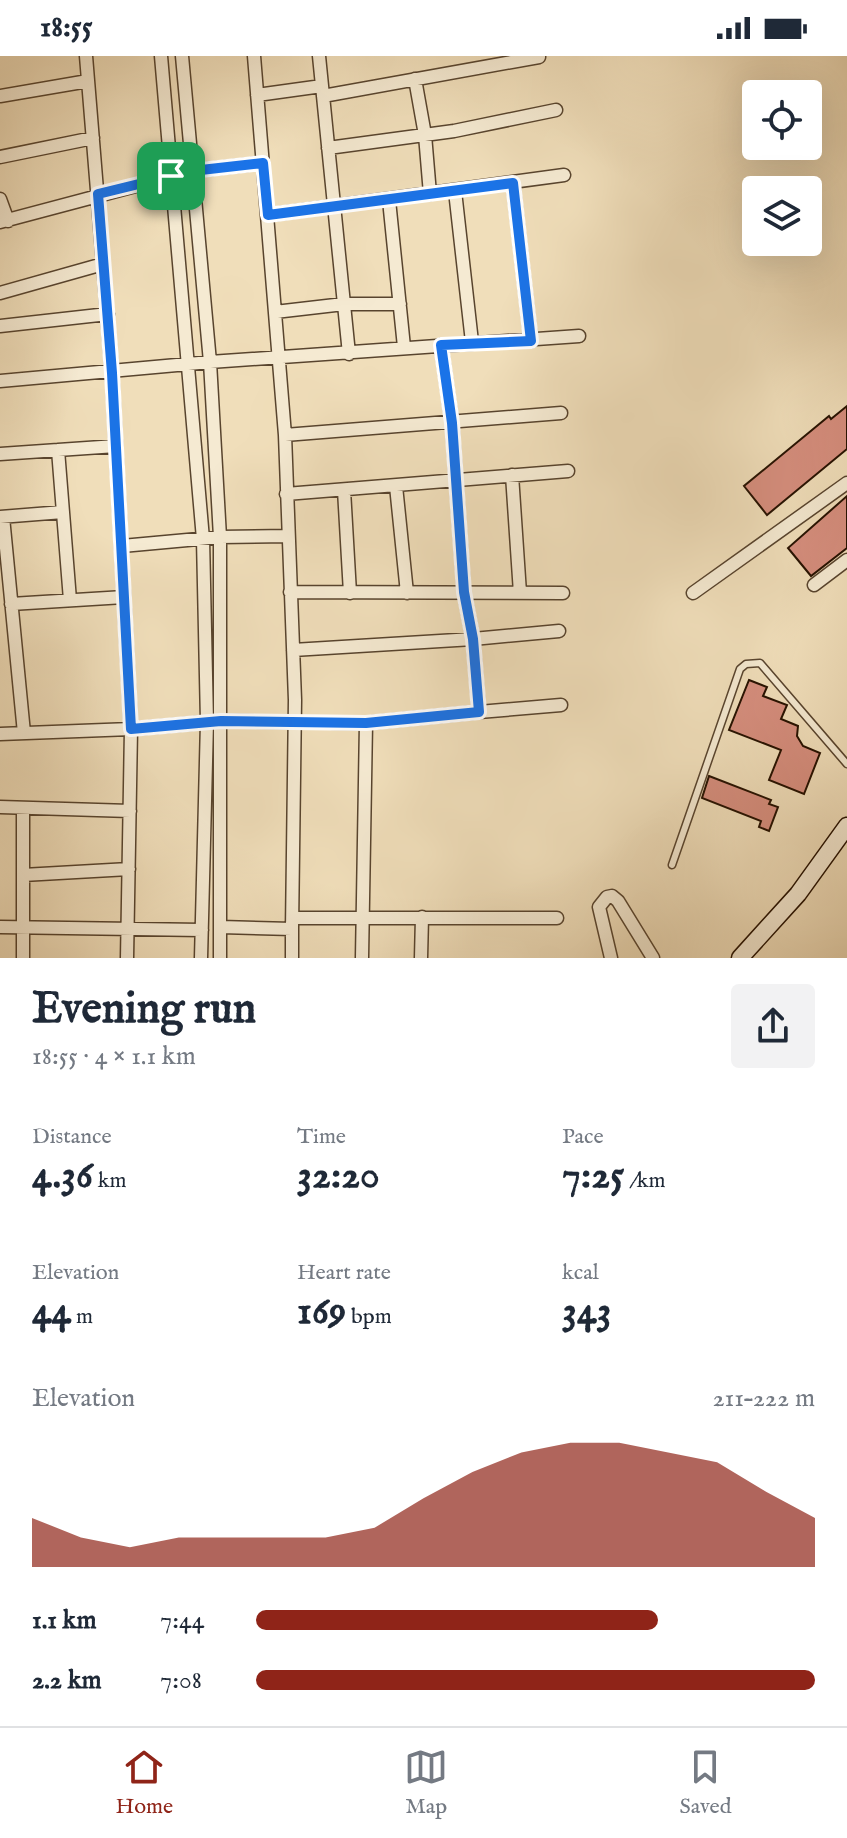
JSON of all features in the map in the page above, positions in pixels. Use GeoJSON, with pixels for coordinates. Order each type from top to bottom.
{"type":"FeatureCollection","features":[{"type":"Feature","properties":{"kind":"street"},"geometry":{"type":"LineString","coordinates":[[86,56],[112,373],[131,729],[127,958]]}},
{"type":"Feature","properties":{"kind":"street"},"geometry":{"type":"LineString","coordinates":[[161,56],[203,539],[207,722],[201,958]]}},
{"type":"Feature","properties":{"kind":"street"},"geometry":{"type":"LineString","coordinates":[[182,56],[210,362],[220,537],[220,958]]}},
{"type":"Feature","properties":{"kind":"street"},"geometry":{"type":"LineString","coordinates":[[254,56],[285,435],[294,723],[292,958]]}},
{"type":"Feature","properties":{"kind":"street"},"geometry":{"type":"LineString","coordinates":[[319,56],[349,354]]}},
{"type":"Feature","properties":{"kind":"street"},"geometry":{"type":"LineString","coordinates":[[462,56],[463,71]]}},
{"type":"Feature","properties":{"kind":"street"},"geometry":{"type":"LineString","coordinates":[[257,95],[322,91],[415,79],[539,57]]}},
{"type":"Feature","properties":{"kind":"street"},"geometry":{"type":"LineString","coordinates":[[415,79],[425,135],[430,194]]}},
{"type":"Feature","properties":{"kind":"street"},"geometry":{"type":"LineString","coordinates":[[0,96],[88,81]]}},
{"type":"Feature","properties":{"kind":"street"},"geometry":{"type":"LineString","coordinates":[[328,148],[425,135],[556,110]]}},
{"type":"Feature","properties":{"kind":"street"},"geometry":{"type":"LineString","coordinates":[[0,157],[93,138]]}},
{"type":"Feature","properties":{"kind":"street"},"geometry":{"type":"LineString","coordinates":[[0,199],[4,222],[98,194],[192,171],[263,163]]}},
{"type":"Feature","properties":{"kind":"street"},"geometry":{"type":"LineString","coordinates":[[268,215],[564,175]]}},
{"type":"Feature","properties":{"kind":"street"},"geometry":{"type":"LineString","coordinates":[[513,183],[531,341]]}},
{"type":"Feature","properties":{"kind":"street"},"geometry":{"type":"LineString","coordinates":[[455,191],[472,342]]}},
{"type":"Feature","properties":{"kind":"street"},"geometry":{"type":"LineString","coordinates":[[389,200],[404,347]]}},
{"type":"Feature","properties":{"kind":"street"},"geometry":{"type":"LineString","coordinates":[[0,293],[103,264]]}},
{"type":"Feature","properties":{"kind":"street"},"geometry":{"type":"LineString","coordinates":[[275,312],[344,304],[400,304]]}},
{"type":"Feature","properties":{"kind":"street"},"geometry":{"type":"LineString","coordinates":[[0,326],[108,314]]}},
{"type":"Feature","properties":{"kind":"street"},"geometry":{"type":"LineString","coordinates":[[0,381],[210,362],[579,336]]}},
{"type":"Feature","properties":{"kind":"street"},"geometry":{"type":"LineString","coordinates":[[441,345],[452,423],[464,592],[473,639],[479,712]]}},
{"type":"Feature","properties":{"kind":"street"},"geometry":{"type":"LineString","coordinates":[[285,435],[561,413]]}},
{"type":"Feature","properties":{"kind":"street"},"geometry":{"type":"LineString","coordinates":[[0,454],[116,446]]}},
{"type":"Feature","properties":{"kind":"street"},"geometry":{"type":"LineString","coordinates":[[58,450],[70,600]]}},
{"type":"Feature","properties":{"kind":"street"},"geometry":{"type":"LineString","coordinates":[[286,494],[568,471]]}},
{"type":"Feature","properties":{"kind":"street"},"geometry":{"type":"LineString","coordinates":[[512,475],[520,593]]}},
{"type":"Feature","properties":{"kind":"street"},"geometry":{"type":"LineString","coordinates":[[693,593],[847,483]]}},
{"type":"Feature","properties":{"kind":"street"},"geometry":{"type":"LineString","coordinates":[[396,486],[407,593]]}},
{"type":"Feature","properties":{"kind":"street"},"geometry":{"type":"LineString","coordinates":[[344,490],[350,593]]}},
{"type":"Feature","properties":{"kind":"street"},"geometry":{"type":"LineString","coordinates":[[24,733],[2,517],[63,512]]}},
{"type":"Feature","properties":{"kind":"street"},"geometry":{"type":"LineString","coordinates":[[122,546],[220,537],[288,536]]}},
{"type":"Feature","properties":{"kind":"street"},"geometry":{"type":"LineString","coordinates":[[814,585],[847,560]]}},
{"type":"Feature","properties":{"kind":"street"},"geometry":{"type":"LineString","coordinates":[[290,592],[563,593]]}},
{"type":"Feature","properties":{"kind":"street"},"geometry":{"type":"LineString","coordinates":[[11,604],[124,597]]}},
{"type":"Feature","properties":{"kind":"street"},"geometry":{"type":"LineString","coordinates":[[293,650],[559,631]]}},
{"type":"Feature","properties":{"kind":"street"},"geometry":{"type":"LineString","coordinates":[[0,734],[131,729],[221,721],[366,723],[561,705]]}},
{"type":"Feature","properties":{"kind":"street"},"geometry":{"type":"LineString","coordinates":[[362,958],[366,723]]}},
{"type":"Feature","properties":{"kind":"street"},"geometry":{"type":"LineString","coordinates":[[0,807],[130,811]]}},
{"type":"Feature","properties":{"kind":"street"},"geometry":{"type":"LineString","coordinates":[[23,808],[23,958]]}},
{"type":"Feature","properties":{"kind":"street"},"geometry":{"type":"LineString","coordinates":[[740,958],[798,894],[847,826]]}},
{"type":"Feature","properties":{"kind":"street"},"geometry":{"type":"LineString","coordinates":[[23,875],[129,869]]}},
{"type":"Feature","properties":{"kind":"street"},"geometry":{"type":"LineString","coordinates":[[611,958],[599,907],[607,897],[612,896],[653,958]]}},
{"type":"Feature","properties":{"kind":"street"},"geometry":{"type":"LineString","coordinates":[[221,927],[363,917],[557,918]]}},
{"type":"Feature","properties":{"kind":"street"},"geometry":{"type":"LineString","coordinates":[[421,958],[422,917]]}},
{"type":"Feature","properties":{"kind":"street"},"geometry":{"type":"LineString","coordinates":[[0,927],[202,930]]}},
{"type":"Feature","properties":{"kind":"lane"},"geometry":{"type":"LineString","coordinates":[[672,865],[740,669],[746,664],[760,663],[847,764]]}},
{"type":"Feature","properties":{"kind":"building"},"geometry":{"type":"Polygon","coordinates":[[[847,406],[847,449],[767,515],[744,486],[829,416],[831,419],[847,406]]]}},
{"type":"Feature","properties":{"kind":"building"},"geometry":{"type":"Polygon","coordinates":[[[847,496],[847,548],[811,576],[788,548],[847,496]]]}},
{"type":"Feature","properties":{"kind":"building"},"geometry":{"type":"Polygon","coordinates":[[[749,680],[767,687],[763,696],[787,705],[781,719],[798,726],[797,736],[803,746],[820,753],[804,794],[769,780],[781,750],[729,730],[749,680]]]}},
{"type":"Feature","properties":{"kind":"building"},"geometry":{"type":"Polygon","coordinates":[[[709,776],[771,800],[769,804],[778,807],[769,831],[759,827],[761,821],[702,798],[709,776]]]}},
{"type":"Feature","properties":{"kind":"route"},"geometry":{"type":"LineString","coordinates":[[263,163],[268,215],[513,183],[531,341],[441,345],[452,423],[464,592],[473,639],[479,712],[366,723],[221,721],[131,729],[112,373],[98,194],[171,176],[263,163]]}}]}
